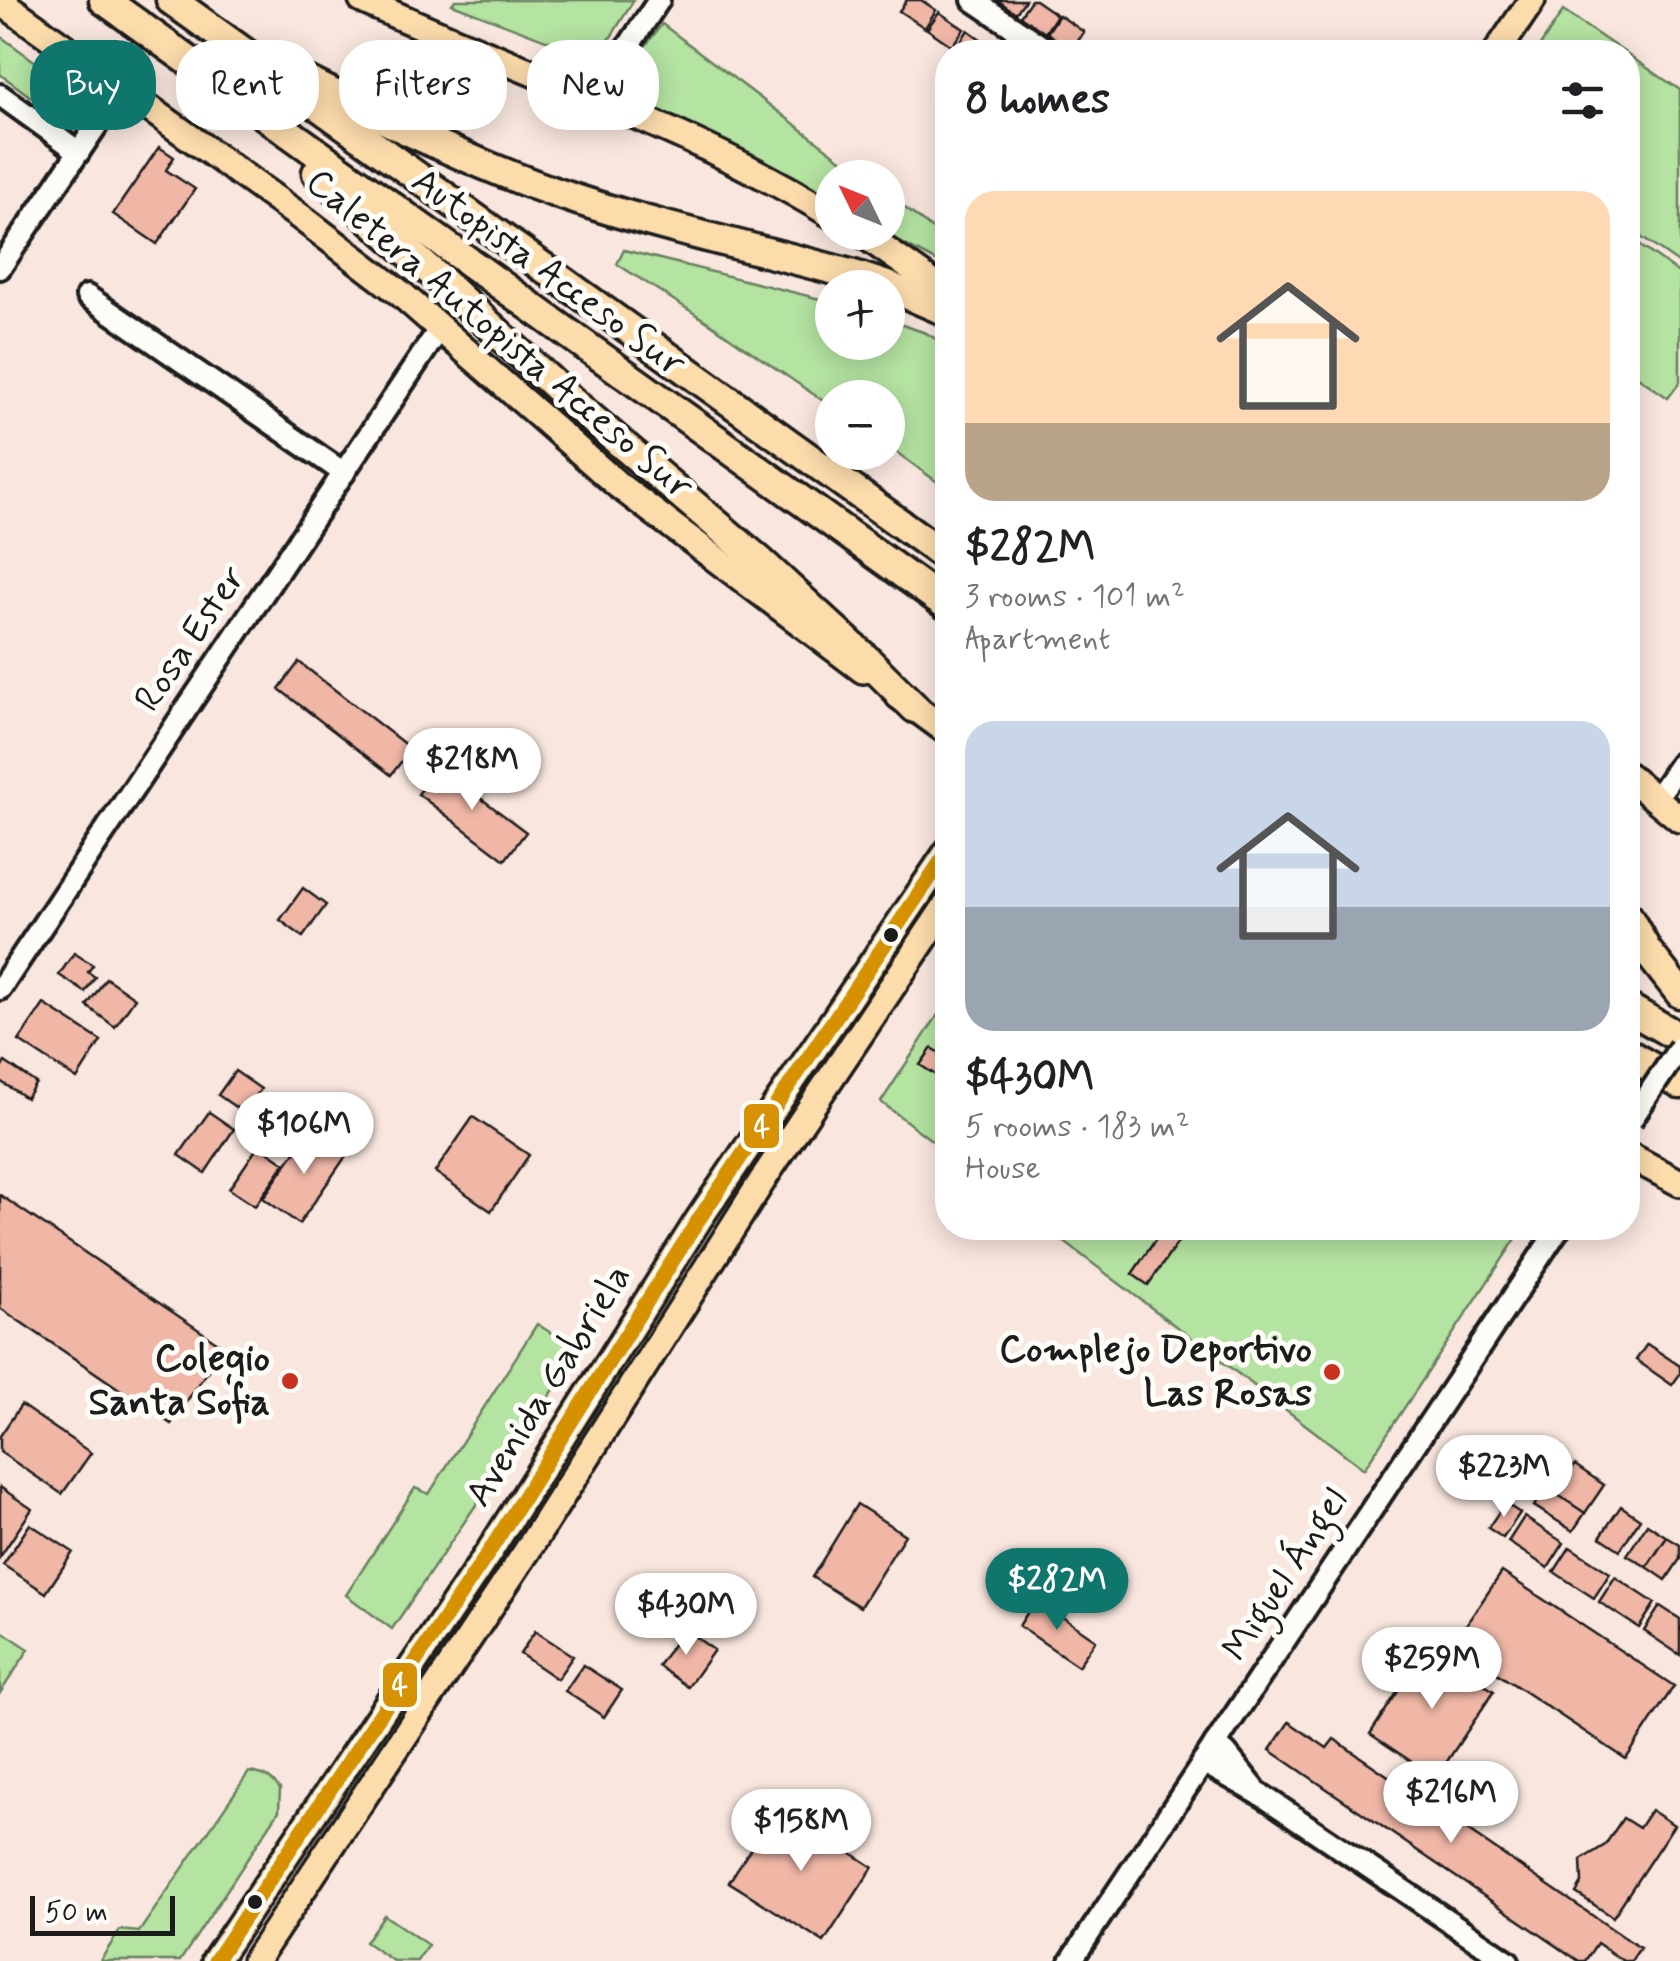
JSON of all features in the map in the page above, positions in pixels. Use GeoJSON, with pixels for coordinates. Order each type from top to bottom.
{"type":"FeatureCollection","features":[{"type":"Feature","properties":{"kind":"highway","name":"Autopista Acceso Sur"},"geometry":{"type":"LineString","coordinates":[[104,0],[176,52]]}},
{"type":"Feature","properties":{"kind":"highway","name":"Autopista Acceso Sur"},"geometry":{"type":"LineString","coordinates":[[171,0],[226,40]]}},
{"type":"Feature","properties":{"kind":"highway"},"geometry":{"type":"LineString","coordinates":[[319,87],[442,148],[524,181],[630,216],[857,276],[935,306]]}},
{"type":"Feature","properties":{"kind":"highway","name":"Autopista Acceso Sur"},"geometry":{"type":"LineString","coordinates":[[319,107],[935,549]]}},
{"type":"Feature","properties":{"kind":"highway"},"geometry":{"type":"LineString","coordinates":[[270,130],[578,407],[761,562],[915,708]]}},
{"type":"Feature","properties":{"kind":"highway","name":"Autopista Acceso Sur"},"geometry":{"type":"LineString","coordinates":[[285,130],[935,597]]}},
{"type":"Feature","properties":{"kind":"highway"},"geometry":{"type":"LineString","coordinates":[[1640,938],[1680,993]]}},
{"type":"Feature","properties":{"kind":"highway"},"geometry":{"type":"LineString","coordinates":[[1640,1015],[1680,1038]]}},
{"type":"Feature","properties":{"kind":"highway"},"geometry":{"type":"LineString","coordinates":[[1640,1061],[1680,1085]]}},
{"type":"Feature","properties":{"kind":"highway"},"geometry":{"type":"LineString","coordinates":[[1640,1069],[1680,1085]]}},
{"type":"Feature","properties":{"kind":"main road"},"geometry":{"type":"LineString","coordinates":[[362,0],[527,70]]}},
{"type":"Feature","properties":{"kind":"main road"},"geometry":{"type":"LineString","coordinates":[[1505,40],[1532,0]]}},
{"type":"Feature","properties":{"kind":"main road","name":"Caletera Autopista Acceso Sur"},"geometry":{"type":"LineString","coordinates":[[0,1],[55,40]]}},
{"type":"Feature","properties":{"kind":"main road","name":"Caletera Autopista Acceso Sur"},"geometry":{"type":"LineString","coordinates":[[156,113],[400,293],[618,485],[935,723]]}},
{"type":"Feature","properties":{"kind":"main road"},"geometry":{"type":"LineString","coordinates":[[659,128],[726,158],[815,207]]}},
{"type":"Feature","properties":{"kind":"main road"},"geometry":{"type":"LineString","coordinates":[[886,250],[935,285]]}},
{"type":"Feature","properties":{"kind":"main road"},"geometry":{"type":"LineString","coordinates":[[1640,786],[1680,820]]}},
{"type":"Feature","properties":{"kind":"main road","name":"Avenida Gabriela"},"geometry":{"type":"LineString","coordinates":[[216,1961],[489,1552],[699,1218],[935,869]]}},
{"type":"Feature","properties":{"kind":"main road","name":"Avenida Gabriela"},"geometry":{"type":"LineString","coordinates":[[255,1961],[527,1551],[768,1170],[935,922]]}},
{"type":"Feature","properties":{"kind":"main road"},"geometry":{"type":"LineString","coordinates":[[1640,1161],[1680,1183]]}},
{"type":"Feature","properties":{"kind":"street"},"geometry":{"type":"LineString","coordinates":[[632,40],[659,0]]}},
{"type":"Feature","properties":{"kind":"street"},"geometry":{"type":"LineString","coordinates":[[972,0],[1032,40]]}},
{"type":"Feature","properties":{"kind":"street"},"geometry":{"type":"LineString","coordinates":[[0,94],[78,152]]}},
{"type":"Feature","properties":{"kind":"street"},"geometry":{"type":"LineString","coordinates":[[0,268],[8,240],[93,130]]}},
{"type":"Feature","properties":{"kind":"street"},"geometry":{"type":"LineString","coordinates":[[87,296],[344,472]]}},
{"type":"Feature","properties":{"kind":"street","name":"Rosa Ester"},"geometry":{"type":"LineString","coordinates":[[0,988],[440,328]]}},
{"type":"Feature","properties":{"kind":"street"},"geometry":{"type":"LineString","coordinates":[[1656,799],[1680,764]]}},
{"type":"Feature","properties":{"kind":"street"},"geometry":{"type":"LineString","coordinates":[[1640,1106],[1680,1047]]}},
{"type":"Feature","properties":{"kind":"street","name":"Miguel Ángel"},"geometry":{"type":"LineString","coordinates":[[1071,1961],[1551,1240]]}},
{"type":"Feature","properties":{"kind":"street"},"geometry":{"type":"LineString","coordinates":[[1209,1753],[1263,1796],[1508,1961]]}},
{"type":"Feature","properties":{"kind":"green space"},"geometry":{"type":"Polygon","coordinates":[[[455,0],[634,0],[609,40],[546,40],[452,4],[455,0]]]}},
{"type":"Feature","properties":{"kind":"green space"},"geometry":{"type":"Polygon","coordinates":[[[1563,11],[1606,40],[1544,40],[1563,11]]]}},
{"type":"Feature","properties":{"kind":"green space"},"geometry":{"type":"Polygon","coordinates":[[[662,24],[842,160],[815,160],[815,196],[659,111],[659,40],[650,40],[662,24]]]}},
{"type":"Feature","properties":{"kind":"green space"},"geometry":{"type":"Polygon","coordinates":[[[0,36],[30,58],[30,96],[0,74],[0,36]]]}},
{"type":"Feature","properties":{"kind":"green space"},"geometry":{"type":"Polygon","coordinates":[[[1640,63],[1680,90],[1680,264],[1640,236],[1640,63]]]}},
{"type":"Feature","properties":{"kind":"green space"},"geometry":{"type":"Polygon","coordinates":[[[905,208],[935,231],[935,261],[905,245],[905,208]]]}},
{"type":"Feature","properties":{"kind":"green space"},"geometry":{"type":"Polygon","coordinates":[[[1640,246],[1680,274],[1680,382],[1668,398],[1640,378],[1640,246]]]}},
{"type":"Feature","properties":{"kind":"green space"},"geometry":{"type":"Polygon","coordinates":[[[624,250],[815,298],[815,360],[905,360],[905,326],[935,339],[935,480],[905,458],[905,380],[815,380],[815,395],[617,264],[624,250]]]}},
{"type":"Feature","properties":{"kind":"green space"},"geometry":{"type":"Polygon","coordinates":[[[935,1019],[935,1143],[881,1102],[935,1019]]]}},
{"type":"Feature","properties":{"kind":"green space","name":"Complejo Deportivo Las Rosas"},"geometry":{"type":"Polygon","coordinates":[[[1062,1240],[1515,1240],[1364,1469],[1062,1240]]]}},
{"type":"Feature","properties":{"kind":"green space"},"geometry":{"type":"Polygon","coordinates":[[[537,1324],[580,1351],[392,1629],[346,1595],[415,1488],[429,1494],[537,1324]]]}},
{"type":"Feature","properties":{"kind":"green space"},"geometry":{"type":"Polygon","coordinates":[[[0,1630],[29,1649],[0,1693],[0,1630]]]}},
{"type":"Feature","properties":{"kind":"green space"},"geometry":{"type":"Polygon","coordinates":[[[249,1772],[267,1777],[280,1789],[279,1811],[180,1961],[100,1961],[120,1930],[139,1932],[249,1772]]]}},
{"type":"Feature","properties":{"kind":"green space"},"geometry":{"type":"Polygon","coordinates":[[[384,1915],[428,1945],[417,1961],[393,1961],[365,1942],[384,1915]]]}},
{"type":"Feature","properties":{"kind":"building"},"geometry":{"type":"Polygon","coordinates":[[[907,0],[921,0],[936,10],[925,28],[899,11],[907,0]]]}},
{"type":"Feature","properties":{"kind":"building"},"geometry":{"type":"Polygon","coordinates":[[[997,0],[1025,0],[1016,13],[997,0]]]}},
{"type":"Feature","properties":{"kind":"building"},"geometry":{"type":"Polygon","coordinates":[[[1031,0],[1057,15],[1045,33],[1020,16],[1031,0]]]}},
{"type":"Feature","properties":{"kind":"building"},"geometry":{"type":"Polygon","coordinates":[[[939,12],[964,29],[956,40],[943,40],[927,29],[939,12]]]}},
{"type":"Feature","properties":{"kind":"building"},"geometry":{"type":"Polygon","coordinates":[[[1059,15],[1084,32],[1079,40],[1057,40],[1047,33],[1059,15]]]}},
{"type":"Feature","properties":{"kind":"building"},"geometry":{"type":"Polygon","coordinates":[[[968,30],[982,40],[961,40],[968,30]]]}},
{"type":"Feature","properties":{"kind":"building"},"geometry":{"type":"Polygon","coordinates":[[[159,147],[174,157],[166,170],[195,189],[157,244],[113,214],[159,147]]]}},
{"type":"Feature","properties":{"kind":"building"},"geometry":{"type":"Polygon","coordinates":[[[299,662],[411,749],[391,775],[279,689],[299,662]]]}},
{"type":"Feature","properties":{"kind":"building"},"geometry":{"type":"Polygon","coordinates":[[[439,767],[526,832],[505,860],[418,794],[439,767]]]}},
{"type":"Feature","properties":{"kind":"building"},"geometry":{"type":"Polygon","coordinates":[[[303,888],[326,905],[303,937],[280,920],[303,888]]]}},
{"type":"Feature","properties":{"kind":"building"},"geometry":{"type":"Polygon","coordinates":[[[74,953],[93,965],[88,972],[95,977],[85,992],[59,975],[74,953]]]}},
{"type":"Feature","properties":{"kind":"building"},"geometry":{"type":"Polygon","coordinates":[[[106,978],[135,998],[115,1027],[87,1006],[106,978]]]}},
{"type":"Feature","properties":{"kind":"building"},"geometry":{"type":"Polygon","coordinates":[[[44,1004],[101,1041],[77,1079],[19,1041],[44,1004]]]}},
{"type":"Feature","properties":{"kind":"building"},"geometry":{"type":"Polygon","coordinates":[[[932,1048],[935,1050],[935,1075],[920,1065],[932,1048]]]}},
{"type":"Feature","properties":{"kind":"building"},"geometry":{"type":"Polygon","coordinates":[[[5,1062],[36,1083],[26,1098],[0,1081],[5,1062]]]}},
{"type":"Feature","properties":{"kind":"building"},"geometry":{"type":"Polygon","coordinates":[[[235,1071],[261,1089],[244,1113],[218,1095],[235,1071]]]}},
{"type":"Feature","properties":{"kind":"building"},"geometry":{"type":"Polygon","coordinates":[[[282,1107],[308,1125],[291,1149],[265,1131],[282,1107]]]}},
{"type":"Feature","properties":{"kind":"building"},"geometry":{"type":"Polygon","coordinates":[[[209,1112],[234,1129],[205,1173],[179,1155],[209,1112]]]}},
{"type":"Feature","properties":{"kind":"building"},"geometry":{"type":"Polygon","coordinates":[[[473,1117],[529,1155],[491,1211],[435,1172],[473,1117]]]}},
{"type":"Feature","properties":{"kind":"building"},"geometry":{"type":"Polygon","coordinates":[[[310,1131],[346,1156],[299,1224],[263,1198],[310,1131]]]}},
{"type":"Feature","properties":{"kind":"building"},"geometry":{"type":"Polygon","coordinates":[[[259,1145],[285,1163],[255,1206],[229,1189],[259,1145]]]}},
{"type":"Feature","properties":{"kind":"building"},"geometry":{"type":"Polygon","coordinates":[[[0,1195],[224,1347],[171,1424],[0,1308],[0,1195]]]}},
{"type":"Feature","properties":{"kind":"building"},"geometry":{"type":"Polygon","coordinates":[[[1155,1240],[1180,1240],[1148,1285],[1132,1274],[1155,1240]]]}},
{"type":"Feature","properties":{"kind":"building"},"geometry":{"type":"Polygon","coordinates":[[[1647,1344],[1680,1366],[1680,1374],[1672,1385],[1636,1360],[1647,1344]]]}},
{"type":"Feature","properties":{"kind":"building"},"geometry":{"type":"Polygon","coordinates":[[[21,1405],[91,1453],[62,1494],[0,1452],[0,1436],[21,1405]]]}},
{"type":"Feature","properties":{"kind":"building"},"geometry":{"type":"Polygon","coordinates":[[[1575,1465],[1604,1485],[1585,1513],[1556,1494],[1575,1465]]]}},
{"type":"Feature","properties":{"kind":"building"},"geometry":{"type":"Polygon","coordinates":[[[0,1487],[32,1509],[0,1557],[0,1487]]]}},
{"type":"Feature","properties":{"kind":"building"},"geometry":{"type":"Polygon","coordinates":[[[1546,1487],[1585,1513],[1573,1531],[1534,1506],[1546,1487]]]}},
{"type":"Feature","properties":{"kind":"building"},"geometry":{"type":"Polygon","coordinates":[[[1505,1503],[1520,1513],[1503,1538],[1488,1528],[1505,1503]]]}},
{"type":"Feature","properties":{"kind":"building"},"geometry":{"type":"Polygon","coordinates":[[[857,1504],[905,1535],[860,1607],[812,1577],[857,1504]]]}},
{"type":"Feature","properties":{"kind":"building"},"geometry":{"type":"Polygon","coordinates":[[[1621,1506],[1640,1519],[1620,1550],[1600,1537],[1621,1506]]]}},
{"type":"Feature","properties":{"kind":"building"},"geometry":{"type":"Polygon","coordinates":[[[1524,1517],[1564,1543],[1548,1568],[1508,1542],[1524,1517]]]}},
{"type":"Feature","properties":{"kind":"building"},"geometry":{"type":"Polygon","coordinates":[[[30,1524],[73,1552],[46,1593],[3,1565],[30,1524]]]}},
{"type":"Feature","properties":{"kind":"building"},"geometry":{"type":"Polygon","coordinates":[[[1647,1524],[1667,1537],[1647,1567],[1627,1555],[1647,1524]]]}},
{"type":"Feature","properties":{"kind":"building"},"geometry":{"type":"Polygon","coordinates":[[[1667,1537],[1680,1545],[1680,1559],[1666,1580],[1647,1567],[1667,1537]]]}},
{"type":"Feature","properties":{"kind":"building"},"geometry":{"type":"Polygon","coordinates":[[[1570,1547],[1610,1573],[1594,1598],[1554,1572],[1570,1547]]]}},
{"type":"Feature","properties":{"kind":"building"},"geometry":{"type":"Polygon","coordinates":[[[1502,1572],[1674,1686],[1626,1759],[1453,1644],[1502,1572]]]}},
{"type":"Feature","properties":{"kind":"building"},"geometry":{"type":"Polygon","coordinates":[[[1615,1577],[1655,1603],[1639,1628],[1599,1602],[1615,1577]]]}},
{"type":"Feature","properties":{"kind":"building"},"geometry":{"type":"Polygon","coordinates":[[[1036,1599],[1096,1640],[1078,1666],[1019,1626],[1036,1599]]]}},
{"type":"Feature","properties":{"kind":"building"},"geometry":{"type":"Polygon","coordinates":[[[1660,1606],[1680,1619],[1680,1655],[1644,1631],[1660,1606]]]}},
{"type":"Feature","properties":{"kind":"building"},"geometry":{"type":"Polygon","coordinates":[[[684,1629],[714,1650],[688,1687],[658,1666],[684,1629]]]}},
{"type":"Feature","properties":{"kind":"building"},"geometry":{"type":"Polygon","coordinates":[[[535,1631],[573,1656],[557,1679],[520,1654],[535,1631]]]}},
{"type":"Feature","properties":{"kind":"building"},"geometry":{"type":"Polygon","coordinates":[[[1427,1647],[1494,1691],[1436,1778],[1370,1734],[1427,1647]]]}},
{"type":"Feature","properties":{"kind":"building"},"geometry":{"type":"Polygon","coordinates":[[[583,1665],[622,1690],[604,1717],[565,1691],[583,1665]]]}},
{"type":"Feature","properties":{"kind":"building"},"geometry":{"type":"Polygon","coordinates":[[[1289,1722],[1327,1748],[1334,1739],[1640,1948],[1631,1961],[1623,1961],[1597,1943],[1585,1961],[1579,1961],[1270,1750],[1289,1722]]]}},
{"type":"Feature","properties":{"kind":"building"},"geometry":{"type":"Polygon","coordinates":[[[778,1806],[873,1867],[824,1942],[729,1882],[778,1806]]]}},
{"type":"Feature","properties":{"kind":"building"},"geometry":{"type":"Polygon","coordinates":[[[1651,1810],[1674,1825],[1613,1917],[1576,1893],[1582,1883],[1581,1860],[1605,1845],[1623,1818],[1639,1828],[1651,1810]]]}},
{"type":"Feature","properties":{"kind":"transit line","name":"4"},"geometry":{"type":"LineString","coordinates":[[215,1961],[489,1552],[699,1219],[935,870]]}},
{"type":"Feature","properties":{"kind":"place","name":"Complejo Deportivo Las Rosas"},"geometry":{"type":"Point","coordinates":[1332,1372]}},
{"type":"Feature","properties":{"kind":"place","name":"Colegio Santa Sofia"},"geometry":{"type":"Point","coordinates":[290,1381]}}]}
